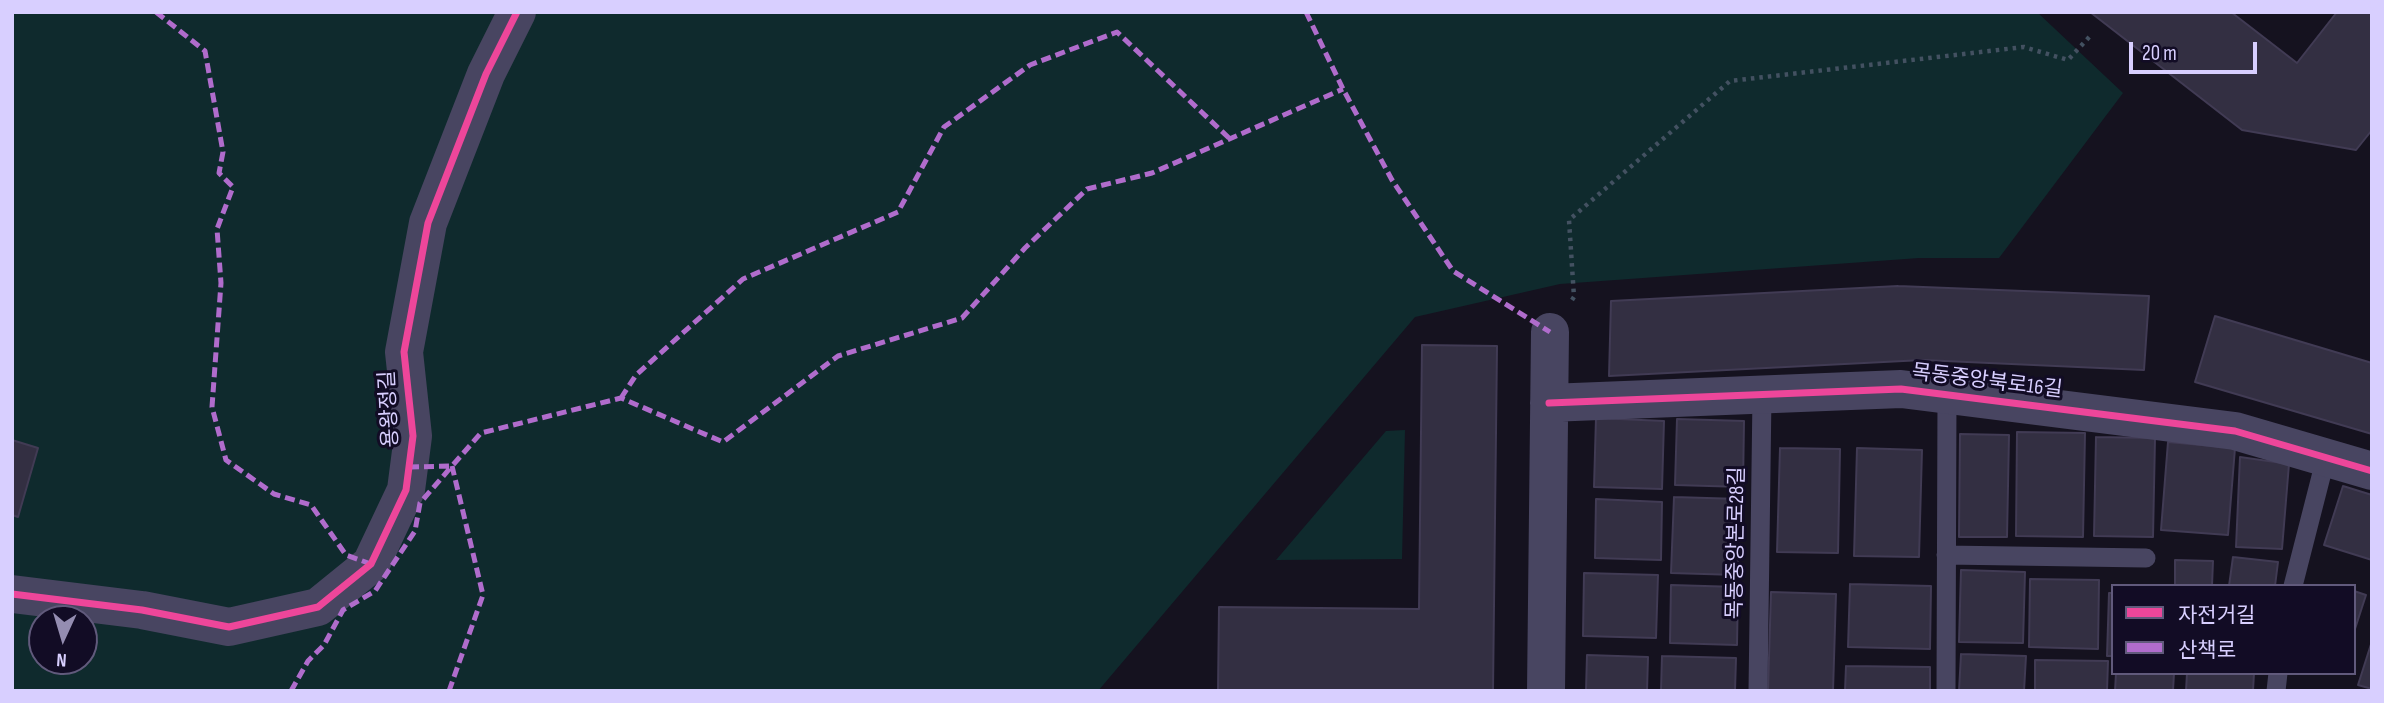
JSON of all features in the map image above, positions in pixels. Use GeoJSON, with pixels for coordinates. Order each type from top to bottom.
{"type":"FeatureCollection","features":[{"type":"Feature","properties":{"kind":"street","name":"용왕정길"},"geometry":{"type":"LineString","coordinates":[[12,594],[142,610],[229,627],[318,607],[372,564],[405,490],[413,436],[404,352],[428,223],[486,74],[517,12]]}},
{"type":"Feature","properties":{"kind":"street"},"geometry":{"type":"LineString","coordinates":[[1546,691],[1550,332]]}},
{"type":"Feature","properties":{"kind":"street","name":"목동중앙북로16길"},"geometry":{"type":"LineString","coordinates":[[1549,403],[1901,389],[2235,431],[2372,471]]}},
{"type":"Feature","properties":{"kind":"lane","name":"목동중앙본로28길"},"geometry":{"type":"LineString","coordinates":[[1758,691],[1762,395]]}},
{"type":"Feature","properties":{"kind":"lane"},"geometry":{"type":"LineString","coordinates":[[1946,691],[1947,395]]}},
{"type":"Feature","properties":{"kind":"lane"},"geometry":{"type":"LineString","coordinates":[[2294,584],[2326,457]]}},
{"type":"Feature","properties":{"kind":"lane"},"geometry":{"type":"LineString","coordinates":[[1946,555],[2146,558]]}},
{"type":"Feature","properties":{"kind":"path"},"geometry":{"type":"LineString","coordinates":[[1550,332],[1574,297],[1569,220],[1730,82],[2024,47],[2068,60],[2092,34]]}},
{"type":"Feature","properties":{"kind":"green space"},"geometry":{"type":"Polygon","coordinates":[[[12,12],[2037,12],[2123,93],[1999,258],[1919,258],[1560,284],[1415,317],[1098,691],[12,691],[12,12]]]}},
{"type":"Feature","properties":{"kind":"green space"},"geometry":{"type":"Polygon","coordinates":[[[1405,430],[1402,559],[1276,560],[1386,431],[1405,430]]]}},
{"type":"Feature","properties":{"kind":"building"},"geometry":{"type":"Polygon","coordinates":[[[2090,12],[2231,12],[2297,63],[2337,12],[2372,12],[2372,130],[2356,150],[2242,130],[2090,12]]]}},
{"type":"Feature","properties":{"kind":"building"},"geometry":{"type":"Polygon","coordinates":[[[1898,286],[2149,296],[2144,370],[1923,360],[1609,376],[1611,301],[1898,286]]]}},
{"type":"Feature","properties":{"kind":"building"},"geometry":{"type":"Polygon","coordinates":[[[2215,316],[2372,363],[2372,434],[2195,382],[2215,316]]]}},
{"type":"Feature","properties":{"kind":"building"},"geometry":{"type":"Polygon","coordinates":[[[1422,345],[1497,346],[1493,691],[1218,691],[1219,607],[1419,609],[1422,345]]]}},
{"type":"Feature","properties":{"kind":"building"},"geometry":{"type":"Polygon","coordinates":[[[1596,418],[1664,421],[1662,489],[1594,487],[1596,418]]]}},
{"type":"Feature","properties":{"kind":"building"},"geometry":{"type":"Polygon","coordinates":[[[1677,419],[1744,421],[1743,487],[1675,485],[1677,419]]]}},
{"type":"Feature","properties":{"kind":"building"},"geometry":{"type":"Polygon","coordinates":[[[2017,432],[2085,433],[2083,537],[2016,536],[2017,432]]]}},
{"type":"Feature","properties":{"kind":"building"},"geometry":{"type":"Polygon","coordinates":[[[1960,434],[2009,435],[2007,537],[1959,537],[1960,434]]]}},
{"type":"Feature","properties":{"kind":"building"},"geometry":{"type":"Polygon","coordinates":[[[2096,437],[2155,438],[2153,537],[2094,536],[2096,437]]]}},
{"type":"Feature","properties":{"kind":"building"},"geometry":{"type":"Polygon","coordinates":[[[12,440],[38,448],[18,517],[12,515],[12,440]]]}},
{"type":"Feature","properties":{"kind":"building"},"geometry":{"type":"Polygon","coordinates":[[[2168,442],[2235,448],[2228,535],[2161,530],[2168,442]]]}},
{"type":"Feature","properties":{"kind":"building"},"geometry":{"type":"Polygon","coordinates":[[[1780,448],[1840,449],[1838,553],[1777,552],[1780,448]]]}},
{"type":"Feature","properties":{"kind":"building"},"geometry":{"type":"Polygon","coordinates":[[[1857,448],[1922,450],[1919,557],[1854,556],[1857,448]]]}},
{"type":"Feature","properties":{"kind":"building"},"geometry":{"type":"Polygon","coordinates":[[[2240,457],[2289,464],[2282,549],[2236,547],[2240,457]]]}},
{"type":"Feature","properties":{"kind":"building"},"geometry":{"type":"Polygon","coordinates":[[[2343,486],[2372,495],[2372,560],[2324,545],[2343,486]]]}},
{"type":"Feature","properties":{"kind":"building"},"geometry":{"type":"Polygon","coordinates":[[[1674,497],[1740,499],[1737,575],[1671,573],[1674,497]]]}},
{"type":"Feature","properties":{"kind":"building"},"geometry":{"type":"Polygon","coordinates":[[[1596,499],[1662,502],[1661,560],[1595,558],[1596,499]]]}},
{"type":"Feature","properties":{"kind":"building"},"geometry":{"type":"Polygon","coordinates":[[[2233,557],[2278,562],[2275,584],[2229,584],[2233,557]]]}},
{"type":"Feature","properties":{"kind":"building"},"geometry":{"type":"Polygon","coordinates":[[[2175,560],[2213,561],[2212,584],[2175,584],[2175,560]]]}},
{"type":"Feature","properties":{"kind":"building"},"geometry":{"type":"Polygon","coordinates":[[[1961,570],[2025,572],[2023,643],[1959,642],[1961,570]]]}},
{"type":"Feature","properties":{"kind":"building"},"geometry":{"type":"Polygon","coordinates":[[[1584,573],[1658,575],[1656,638],[1583,636],[1584,573]]]}},
{"type":"Feature","properties":{"kind":"building"},"geometry":{"type":"Polygon","coordinates":[[[2030,579],[2099,580],[2098,649],[2029,647],[2030,579]]]}},
{"type":"Feature","properties":{"kind":"building"},"geometry":{"type":"Polygon","coordinates":[[[1850,584],[1931,586],[1930,649],[1848,647],[1850,584]]]}},
{"type":"Feature","properties":{"kind":"building"},"geometry":{"type":"Polygon","coordinates":[[[1671,585],[1738,587],[1737,645],[1670,643],[1671,585]]]}},
{"type":"Feature","properties":{"kind":"building"},"geometry":{"type":"Polygon","coordinates":[[[1771,592],[1836,594],[1833,691],[1768,691],[1771,592]]]}},
{"type":"Feature","properties":{"kind":"building"},"geometry":{"type":"Polygon","coordinates":[[[2356,592],[2366,595],[2356,626],[2356,592]]]}},
{"type":"Feature","properties":{"kind":"building"},"geometry":{"type":"Polygon","coordinates":[[[2109,593],[2111,593],[2111,656],[2107,656],[2109,593]]]}},
{"type":"Feature","properties":{"kind":"building"},"geometry":{"type":"Polygon","coordinates":[[[2372,641],[2372,689],[2358,685],[2372,641]]]}},
{"type":"Feature","properties":{"kind":"building"},"geometry":{"type":"Polygon","coordinates":[[[1961,654],[2026,656],[2024,691],[1959,691],[1961,654]]]}},
{"type":"Feature","properties":{"kind":"building"},"geometry":{"type":"Polygon","coordinates":[[[1587,655],[1648,657],[1647,691],[1586,691],[1587,655]]]}},
{"type":"Feature","properties":{"kind":"building"},"geometry":{"type":"Polygon","coordinates":[[[1662,656],[1736,658],[1735,691],[1661,691],[1662,656]]]}},
{"type":"Feature","properties":{"kind":"building"},"geometry":{"type":"Polygon","coordinates":[[[2035,660],[2108,661],[2107,691],[2035,691],[2035,660]]]}},
{"type":"Feature","properties":{"kind":"building"},"geometry":{"type":"Polygon","coordinates":[[[1846,666],[1930,667],[1930,691],[1845,691],[1846,666]]]}},
{"type":"Feature","properties":{"kind":"building"},"geometry":{"type":"Polygon","coordinates":[[[2116,675],[2174,675],[2173,691],[2115,691],[2116,675]]]}},
{"type":"Feature","properties":{"kind":"building"},"geometry":{"type":"Polygon","coordinates":[[[2187,675],[2254,675],[2253,691],[2186,691],[2187,675]]]}},
{"type":"Feature","properties":{"kind":"marked path"},"geometry":{"type":"LineString","coordinates":[[156,12],[205,51],[223,152],[219,173],[233,187],[217,229],[221,283],[212,407],[226,460],[274,494],[311,505],[346,555],[371,564]]}},
{"type":"Feature","properties":{"kind":"marked path"},"geometry":{"type":"LineString","coordinates":[[1306,12],[1343,89],[1392,180],[1453,271],[1550,332]]}},
{"type":"Feature","properties":{"kind":"marked path"},"geometry":{"type":"LineString","coordinates":[[621,398],[636,375],[743,279],[898,212],[944,127],[1030,65],[1117,32],[1230,139]]}},
{"type":"Feature","properties":{"kind":"marked path"},"geometry":{"type":"LineString","coordinates":[[409,467],[452,466],[481,433],[621,398],[723,442],[838,356],[962,318],[1025,248],[1087,189],[1152,173],[1343,89]]}},
{"type":"Feature","properties":{"kind":"marked path"},"geometry":{"type":"LineString","coordinates":[[291,691],[308,661],[324,645],[343,610],[375,591],[415,531],[420,503],[452,466]]}},
{"type":"Feature","properties":{"kind":"marked path"},"geometry":{"type":"LineString","coordinates":[[449,691],[483,595],[452,466]]}},
{"type":"Feature","properties":{"kind":"cycle path"},"geometry":{"type":"LineString","coordinates":[[12,594],[142,610],[229,627],[318,607],[371,564],[406,490],[413,436],[404,352],[428,223],[486,74],[517,12]]}},
{"type":"Feature","properties":{"kind":"cycle path"},"geometry":{"type":"LineString","coordinates":[[1549,403],[1901,389],[2235,431],[2372,471]]}}]}
